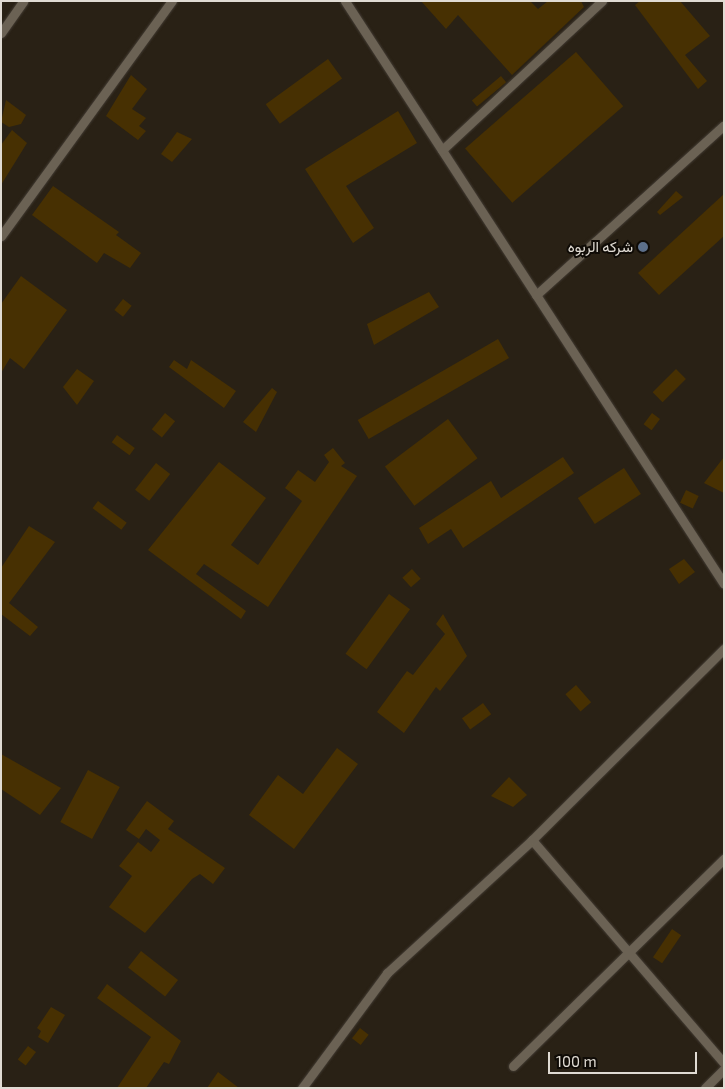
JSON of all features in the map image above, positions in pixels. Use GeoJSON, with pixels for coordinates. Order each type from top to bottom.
{"type":"FeatureCollection","features":[{"type":"Feature","properties":{"kind":"street"},"geometry":{"type":"LineString","coordinates":[[1,33],[23,1]]}},
{"type":"Feature","properties":{"kind":"street"},"geometry":{"type":"LineString","coordinates":[[1,236],[172,1]]}},
{"type":"Feature","properties":{"kind":"street"},"geometry":{"type":"LineString","coordinates":[[345,1],[724,584]]}},
{"type":"Feature","properties":{"kind":"street"},"geometry":{"type":"LineString","coordinates":[[442,150],[602,1]]}},
{"type":"Feature","properties":{"kind":"street"},"geometry":{"type":"LineString","coordinates":[[536,295],[724,125]]}},
{"type":"Feature","properties":{"kind":"street"},"geometry":{"type":"LineString","coordinates":[[302,1088],[387,973],[532,840],[724,650]]}},
{"type":"Feature","properties":{"kind":"street"},"geometry":{"type":"LineString","coordinates":[[532,840],[724,1063]]}},
{"type":"Feature","properties":{"kind":"street"},"geometry":{"type":"LineString","coordinates":[[513,1066],[724,859]]}},
{"type":"Feature","properties":{"kind":"street"},"geometry":{"type":"LineString","coordinates":[[705,1088],[724,1069]]}},
{"type":"Feature","properties":{"kind":"building"},"geometry":{"type":"Polygon","coordinates":[[[421,1],[530,1],[538,9],[548,1],[581,1],[584,7],[512,75],[458,15],[446,29],[421,1]]]}},
{"type":"Feature","properties":{"kind":"building"},"geometry":{"type":"Polygon","coordinates":[[[640,1],[680,1],[710,36],[685,55],[707,81],[698,89],[635,5],[640,1]]]}},
{"type":"Feature","properties":{"kind":"building"},"geometry":{"type":"Polygon","coordinates":[[[576,52],[623,106],[512,203],[465,148],[576,52]]]}},
{"type":"Feature","properties":{"kind":"building"},"geometry":{"type":"Polygon","coordinates":[[[328,59],[342,78],[280,124],[266,104],[328,59]]]}},
{"type":"Feature","properties":{"kind":"building"},"geometry":{"type":"Polygon","coordinates":[[[131,75],[147,89],[132,109],[146,118],[139,126],[146,131],[138,140],[106,116],[131,75]]]}},
{"type":"Feature","properties":{"kind":"building"},"geometry":{"type":"Polygon","coordinates":[[[501,76],[506,82],[477,107],[472,100],[501,76]]]}},
{"type":"Feature","properties":{"kind":"building"},"geometry":{"type":"Polygon","coordinates":[[[6,100],[26,115],[21,124],[9,127],[1,122],[6,100]]]}},
{"type":"Feature","properties":{"kind":"building"},"geometry":{"type":"Polygon","coordinates":[[[398,111],[417,143],[346,186],[374,228],[353,243],[305,169],[398,111]]]}},
{"type":"Feature","properties":{"kind":"building"},"geometry":{"type":"Polygon","coordinates":[[[12,130],[27,143],[1,185],[1,145],[12,130]]]}},
{"type":"Feature","properties":{"kind":"building"},"geometry":{"type":"Polygon","coordinates":[[[177,132],[192,139],[172,162],[161,154],[177,132]]]}},
{"type":"Feature","properties":{"kind":"building"},"geometry":{"type":"Polygon","coordinates":[[[53,186],[119,232],[116,235],[141,253],[130,268],[104,253],[97,263],[32,215],[53,186]]]}},
{"type":"Feature","properties":{"kind":"building"},"geometry":{"type":"Polygon","coordinates":[[[676,191],[683,197],[660,215],[657,212],[676,191]]]}},
{"type":"Feature","properties":{"kind":"building"},"geometry":{"type":"Polygon","coordinates":[[[724,194],[724,236],[659,295],[638,273],[724,194]]]}},
{"type":"Feature","properties":{"kind":"building"},"geometry":{"type":"Polygon","coordinates":[[[21,276],[67,310],[24,369],[10,358],[1,373],[1,304],[21,276]]]}},
{"type":"Feature","properties":{"kind":"building"},"geometry":{"type":"Polygon","coordinates":[[[429,292],[439,307],[374,345],[367,324],[429,292]]]}},
{"type":"Feature","properties":{"kind":"building"},"geometry":{"type":"Polygon","coordinates":[[[123,299],[132,306],[123,317],[114,310],[123,299]]]}},
{"type":"Feature","properties":{"kind":"building"},"geometry":{"type":"Polygon","coordinates":[[[498,339],[509,358],[369,439],[358,420],[498,339]]]}},
{"type":"Feature","properties":{"kind":"building"},"geometry":{"type":"Polygon","coordinates":[[[174,360],[187,369],[191,360],[236,391],[224,408],[169,367],[174,360]]]}},
{"type":"Feature","properties":{"kind":"building"},"geometry":{"type":"Polygon","coordinates":[[[77,369],[94,381],[77,405],[63,387],[77,369]]]}},
{"type":"Feature","properties":{"kind":"building"},"geometry":{"type":"Polygon","coordinates":[[[676,369],[686,379],[663,402],[653,392],[676,369]]]}},
{"type":"Feature","properties":{"kind":"building"},"geometry":{"type":"Polygon","coordinates":[[[272,388],[277,392],[256,432],[243,422],[272,388]]]}},
{"type":"Feature","properties":{"kind":"building"},"geometry":{"type":"Polygon","coordinates":[[[165,413],[175,421],[162,438],[152,429],[165,413]]]}},
{"type":"Feature","properties":{"kind":"building"},"geometry":{"type":"Polygon","coordinates":[[[652,413],[660,419],[652,430],[644,424],[652,413]]]}},
{"type":"Feature","properties":{"kind":"building"},"geometry":{"type":"Polygon","coordinates":[[[448,419],[477,458],[414,506],[385,467],[448,419]]]}},
{"type":"Feature","properties":{"kind":"building"},"geometry":{"type":"Polygon","coordinates":[[[117,435],[135,448],[130,455],[112,442],[117,435]]]}},
{"type":"Feature","properties":{"kind":"building"},"geometry":{"type":"Polygon","coordinates":[[[333,448],[345,463],[341,466],[357,476],[268,607],[204,564],[196,574],[246,611],[241,619],[148,550],[219,462],[266,498],[231,545],[258,565],[302,501],[285,488],[298,470],[315,482],[329,462],[324,455],[333,448]]]}},
{"type":"Feature","properties":{"kind":"building"},"geometry":{"type":"Polygon","coordinates":[[[563,457],[574,473],[463,548],[451,529],[428,544],[419,528],[491,481],[501,498],[563,457]]]}},
{"type":"Feature","properties":{"kind":"building"},"geometry":{"type":"Polygon","coordinates":[[[724,457],[724,493],[704,483],[724,457]]]}},
{"type":"Feature","properties":{"kind":"building"},"geometry":{"type":"Polygon","coordinates":[[[156,463],[170,474],[149,501],[135,490],[156,463]]]}},
{"type":"Feature","properties":{"kind":"building"},"geometry":{"type":"Polygon","coordinates":[[[624,468],[641,494],[595,524],[578,498],[624,468]]]}},
{"type":"Feature","properties":{"kind":"building"},"geometry":{"type":"Polygon","coordinates":[[[686,490],[699,496],[693,509],[680,503],[686,490]]]}},
{"type":"Feature","properties":{"kind":"building"},"geometry":{"type":"Polygon","coordinates":[[[98,501],[127,523],[121,530],[93,508],[98,501]]]}},
{"type":"Feature","properties":{"kind":"building"},"geometry":{"type":"Polygon","coordinates":[[[29,526],[55,542],[9,603],[38,627],[30,636],[1,614],[1,568],[29,526]]]}},
{"type":"Feature","properties":{"kind":"building"},"geometry":{"type":"Polygon","coordinates":[[[684,559],[695,572],[679,584],[669,569],[684,559]]]}},
{"type":"Feature","properties":{"kind":"building"},"geometry":{"type":"Polygon","coordinates":[[[412,569],[421,579],[411,587],[402,578],[412,569]]]}},
{"type":"Feature","properties":{"kind":"building"},"geometry":{"type":"Polygon","coordinates":[[[389,594],[410,609],[367,669],[346,654],[389,594]]]}},
{"type":"Feature","properties":{"kind":"building"},"geometry":{"type":"Polygon","coordinates":[[[443,614],[467,656],[440,691],[436,687],[404,733],[377,712],[407,671],[413,675],[445,634],[436,624],[443,614]]]}},
{"type":"Feature","properties":{"kind":"building"},"geometry":{"type":"Polygon","coordinates":[[[576,685],[591,702],[581,712],[565,694],[576,685]]]}},
{"type":"Feature","properties":{"kind":"building"},"geometry":{"type":"Polygon","coordinates":[[[483,703],[491,714],[470,730],[462,718],[483,703]]]}},
{"type":"Feature","properties":{"kind":"building"},"geometry":{"type":"Polygon","coordinates":[[[337,748],[358,764],[294,849],[249,815],[278,775],[303,794],[337,748]]]}},
{"type":"Feature","properties":{"kind":"building"},"geometry":{"type":"Polygon","coordinates":[[[1,754],[61,788],[40,815],[1,789],[1,754]]]}},
{"type":"Feature","properties":{"kind":"building"},"geometry":{"type":"Polygon","coordinates":[[[88,770],[120,787],[92,839],[60,822],[88,770]]]}},
{"type":"Feature","properties":{"kind":"building"},"geometry":{"type":"Polygon","coordinates":[[[509,777],[527,795],[513,807],[491,796],[509,777]]]}},
{"type":"Feature","properties":{"kind":"building"},"geometry":{"type":"Polygon","coordinates":[[[147,801],[174,821],[168,829],[225,868],[213,884],[200,874],[192,879],[145,933],[109,907],[132,876],[119,866],[138,842],[151,852],[160,840],[146,829],[139,839],[126,830],[147,801]]]}},
{"type":"Feature","properties":{"kind":"building"},"geometry":{"type":"Polygon","coordinates":[[[672,929],[681,935],[662,963],[653,957],[672,929]]]}},
{"type":"Feature","properties":{"kind":"building"},"geometry":{"type":"Polygon","coordinates":[[[141,951],[178,980],[165,996],[128,968],[141,951]]]}},
{"type":"Feature","properties":{"kind":"building"},"geometry":{"type":"Polygon","coordinates":[[[107,984],[181,1041],[169,1064],[164,1062],[146,1088],[117,1088],[151,1037],[97,998],[107,984]]]}},
{"type":"Feature","properties":{"kind":"building"},"geometry":{"type":"Polygon","coordinates":[[[51,1007],[65,1015],[48,1043],[38,1037],[41,1031],[37,1028],[51,1007]]]}},
{"type":"Feature","properties":{"kind":"building"},"geometry":{"type":"Polygon","coordinates":[[[360,1028],[369,1035],[361,1045],[352,1038],[360,1028]]]}},
{"type":"Feature","properties":{"kind":"building"},"geometry":{"type":"Polygon","coordinates":[[[28,1046],[36,1052],[26,1066],[18,1060],[28,1046]]]}},
{"type":"Feature","properties":{"kind":"building"},"geometry":{"type":"Polygon","coordinates":[[[218,1072],[239,1088],[207,1088],[218,1072]]]}},
{"type":"Feature","properties":{"kind":"place","name":"شركه الربوه"},"geometry":{"type":"Point","coordinates":[643,247]}}]}
